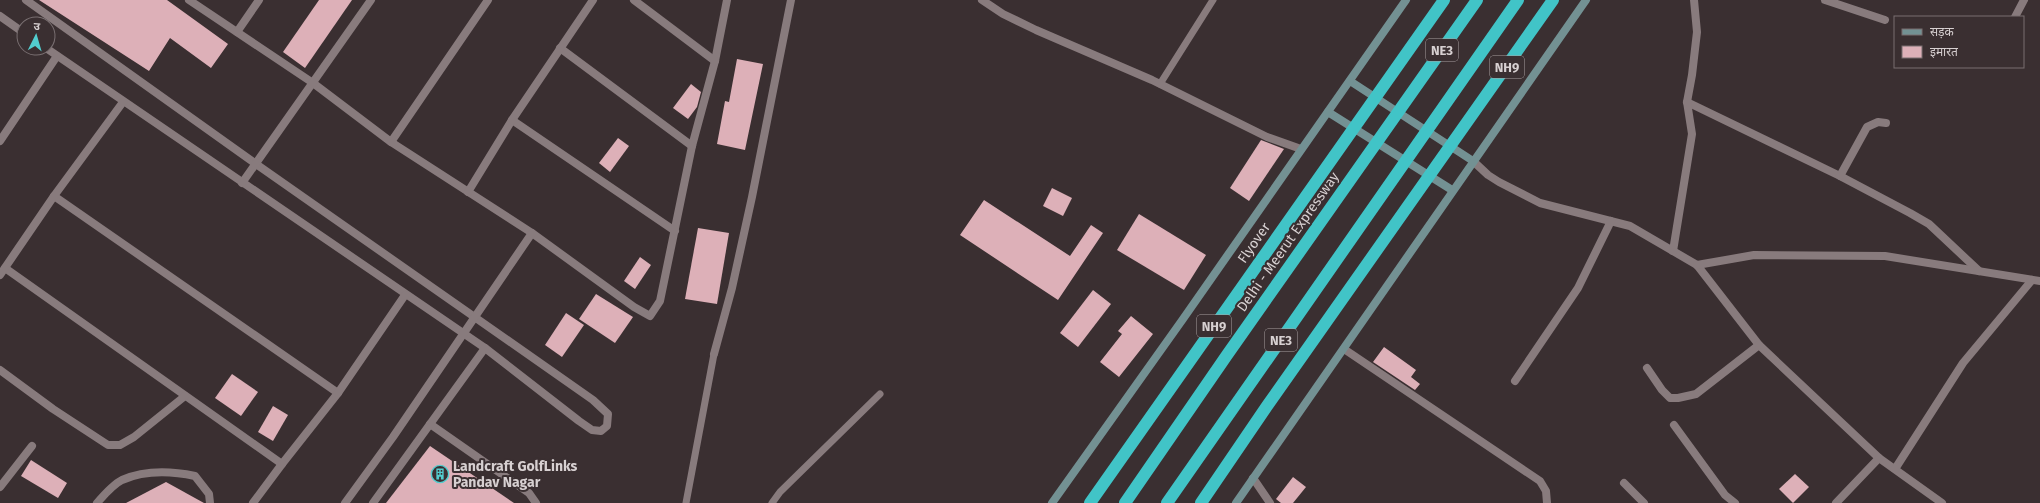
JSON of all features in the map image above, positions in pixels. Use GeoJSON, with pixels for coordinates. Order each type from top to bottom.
{"type":"FeatureCollection","features":[{"type":"Feature","properties":{"kind":"highway","name":"Flyover"},"geometry":{"type":"LineString","coordinates":[[1090,503],[1444,0]]}},
{"type":"Feature","properties":{"kind":"highway","name":"Delhi - Meerut Expressway"},"geometry":{"type":"LineString","coordinates":[[1125,503],[1226,355],[1408,100],[1477,0]]}},
{"type":"Feature","properties":{"kind":"highway","name":"NE3"},"geometry":{"type":"LineString","coordinates":[[1167,503],[1518,0]]}},
{"type":"Feature","properties":{"kind":"highway","name":"NH9"},"geometry":{"type":"LineString","coordinates":[[1201,503],[1267,406],[1438,166],[1553,0]]}},
{"type":"Feature","properties":{"kind":"street"},"geometry":{"type":"LineString","coordinates":[[0,141],[57,56],[485,348],[592,430],[601,431],[607,426],[608,414],[593,400],[256,164],[26,0]]}},
{"type":"Feature","properties":{"kind":"street"},"geometry":{"type":"LineString","coordinates":[[189,0],[313,83],[392,142],[532,233],[634,307],[650,316],[660,301],[692,146],[715,61],[727,0]]}},
{"type":"Feature","properties":{"kind":"street"},"geometry":{"type":"LineString","coordinates":[[237,32],[259,0]]}},
{"type":"Feature","properties":{"kind":"street"},"geometry":{"type":"LineString","coordinates":[[242,183],[371,0]]}},
{"type":"Feature","properties":{"kind":"street"},"geometry":{"type":"LineString","coordinates":[[392,142],[488,0]]}},
{"type":"Feature","properties":{"kind":"street"},"geometry":{"type":"LineString","coordinates":[[468,192],[512,120],[593,0]]}},
{"type":"Feature","properties":{"kind":"street"},"geometry":{"type":"LineString","coordinates":[[634,0],[715,61]]}},
{"type":"Feature","properties":{"kind":"street"},"geometry":{"type":"LineString","coordinates":[[714,354],[732,288],[752,197],[791,0]]}},
{"type":"Feature","properties":{"kind":"street"},"geometry":{"type":"LineString","coordinates":[[982,0],[1003,14],[1036,30],[1160,84],[1267,137],[1301,149]]}},
{"type":"Feature","properties":{"kind":"street"},"geometry":{"type":"LineString","coordinates":[[1052,503],[1188,312],[1406,0]]}},
{"type":"Feature","properties":{"kind":"street"},"geometry":{"type":"LineString","coordinates":[[1236,503],[1344,349],[1452,190],[1586,0]]}},
{"type":"Feature","properties":{"kind":"street"},"geometry":{"type":"LineString","coordinates":[[1673,251],[1692,134],[1687,102],[1697,32],[1694,0]]}},
{"type":"Feature","properties":{"kind":"street"},"geometry":{"type":"LineString","coordinates":[[1825,0],[1885,20]]}},
{"type":"Feature","properties":{"kind":"street"},"geometry":{"type":"LineString","coordinates":[[2015,16],[2024,0]]}},
{"type":"Feature","properties":{"kind":"street"},"geometry":{"type":"LineString","coordinates":[[0,16],[16,27]]}},
{"type":"Feature","properties":{"kind":"street"},"geometry":{"type":"LineString","coordinates":[[560,48],[692,146]]}},
{"type":"Feature","properties":{"kind":"street"},"geometry":{"type":"LineString","coordinates":[[1350,81],[1473,160],[1499,182],[1540,202],[1630,226],[1696,265],[1759,345],[1879,458],[1942,503]]}},
{"type":"Feature","properties":{"kind":"street"},"geometry":{"type":"LineString","coordinates":[[124,102],[54,196],[3,272],[282,464]]}},
{"type":"Feature","properties":{"kind":"street"},"geometry":{"type":"LineString","coordinates":[[1687,102],[1840,176],[1929,224],[1979,271]]}},
{"type":"Feature","properties":{"kind":"street"},"geometry":{"type":"LineString","coordinates":[[1328,112],[1452,190]]}},
{"type":"Feature","properties":{"kind":"street"},"geometry":{"type":"LineString","coordinates":[[512,120],[675,231]]}},
{"type":"Feature","properties":{"kind":"street"},"geometry":{"type":"LineString","coordinates":[[1840,176],[1867,127],[1878,122],[1886,123]]}},
{"type":"Feature","properties":{"kind":"street"},"geometry":{"type":"LineString","coordinates":[[54,196],[338,393]]}},
{"type":"Feature","properties":{"kind":"street"},"geometry":{"type":"LineString","coordinates":[[1515,381],[1578,288],[1611,221]]}},
{"type":"Feature","properties":{"kind":"street"},"geometry":{"type":"LineString","coordinates":[[345,503],[393,437],[532,233]]}},
{"type":"Feature","properties":{"kind":"street"},"geometry":{"type":"LineString","coordinates":[[1696,265],[1754,255],[1871,255],[1899,257],[2036,280]]}},
{"type":"Feature","properties":{"kind":"street"},"geometry":{"type":"LineString","coordinates":[[1895,469],[1963,363],[2036,280]]}},
{"type":"Feature","properties":{"kind":"street"},"geometry":{"type":"LineString","coordinates":[[253,503],[338,393],[405,294]]}},
{"type":"Feature","properties":{"kind":"street"},"geometry":{"type":"LineString","coordinates":[[1647,368],[1662,390],[1670,398],[1678,398],[1696,394],[1759,345]]}},
{"type":"Feature","properties":{"kind":"street"},"geometry":{"type":"LineString","coordinates":[[373,503],[485,348]]}},
{"type":"Feature","properties":{"kind":"street"},"geometry":{"type":"LineString","coordinates":[[1344,349],[1534,477],[1540,482],[1546,491],[1547,503]]}},
{"type":"Feature","properties":{"kind":"street"},"geometry":{"type":"LineString","coordinates":[[0,370],[53,409],[108,445],[115,446],[134,437],[185,396]]}},
{"type":"Feature","properties":{"kind":"street"},"geometry":{"type":"LineString","coordinates":[[430,424],[529,493],[536,503]]}},
{"type":"Feature","properties":{"kind":"street"},"geometry":{"type":"LineString","coordinates":[[1674,425],[1725,495],[1735,503]]}},
{"type":"Feature","properties":{"kind":"street"},"geometry":{"type":"LineString","coordinates":[[0,487],[32,446]]}},
{"type":"Feature","properties":{"kind":"street"},"geometry":{"type":"LineString","coordinates":[[1836,503],[1879,458]]}},
{"type":"Feature","properties":{"kind":"street"},"geometry":{"type":"LineString","coordinates":[[97,503],[121,480],[146,473],[174,472],[195,476],[208,494],[210,503]]}},
{"type":"Feature","properties":{"kind":"street"},"geometry":{"type":"LineString","coordinates":[[1253,478],[1270,503]]}},
{"type":"Feature","properties":{"kind":"street"},"geometry":{"type":"LineString","coordinates":[[1624,483],[1644,503]]}},
{"type":"Feature","properties":{"kind":"lane"},"geometry":{"type":"LineString","coordinates":[[1160,84],[1213,0]]}},
{"type":"Feature","properties":{"kind":"lane"},"geometry":{"type":"LineString","coordinates":[[686,503],[714,354]]}},
{"type":"Feature","properties":{"kind":"lane"},"geometry":{"type":"LineString","coordinates":[[772,503],[780,492],[880,394]]}},
{"type":"Feature","properties":{"kind":"building"},"geometry":{"type":"Polygon","coordinates":[[[39,0],[167,0],[228,44],[211,68],[170,38],[149,71],[39,0]]]}},
{"type":"Feature","properties":{"kind":"building"},"geometry":{"type":"Polygon","coordinates":[[[319,0],[352,0],[305,68],[283,52],[319,0]]]}},
{"type":"Feature","properties":{"kind":"building"},"geometry":{"type":"Polygon","coordinates":[[[737,59],[763,64],[745,150],[717,144],[725,101],[729,102],[737,59]]]}},
{"type":"Feature","properties":{"kind":"building"},"geometry":{"type":"Polygon","coordinates":[[[691,84],[701,92],[697,107],[688,119],[673,108],[691,84]]]}},
{"type":"Feature","properties":{"kind":"building"},"geometry":{"type":"Polygon","coordinates":[[[618,138],[629,146],[610,172],[599,163],[618,138]]]}},
{"type":"Feature","properties":{"kind":"building"},"geometry":{"type":"Polygon","coordinates":[[[1261,140],[1284,149],[1249,201],[1230,188],[1261,140]]]}},
{"type":"Feature","properties":{"kind":"building"},"geometry":{"type":"Polygon","coordinates":[[[1052,188],[1072,198],[1063,216],[1043,206],[1052,188]]]}},
{"type":"Feature","properties":{"kind":"building"},"geometry":{"type":"Polygon","coordinates":[[[984,200],[1070,256],[1091,225],[1103,233],[1058,300],[960,235],[984,200]]]}},
{"type":"Feature","properties":{"kind":"building"},"geometry":{"type":"Polygon","coordinates":[[[1139,214],[1206,255],[1184,290],[1117,250],[1139,214]]]}},
{"type":"Feature","properties":{"kind":"building"},"geometry":{"type":"Polygon","coordinates":[[[698,228],[729,233],[717,304],[685,299],[698,228]]]}},
{"type":"Feature","properties":{"kind":"building"},"geometry":{"type":"Polygon","coordinates":[[[640,257],[651,265],[635,289],[624,281],[640,257]]]}},
{"type":"Feature","properties":{"kind":"building"},"geometry":{"type":"Polygon","coordinates":[[[1093,290],[1111,304],[1078,347],[1060,333],[1093,290]]]}},
{"type":"Feature","properties":{"kind":"building"},"geometry":{"type":"Polygon","coordinates":[[[596,294],[633,317],[615,343],[579,319],[596,294]]]}},
{"type":"Feature","properties":{"kind":"building"},"geometry":{"type":"Polygon","coordinates":[[[566,313],[584,325],[562,357],[545,345],[566,313]]]}},
{"type":"Feature","properties":{"kind":"building"},"geometry":{"type":"Polygon","coordinates":[[[1131,316],[1153,334],[1119,377],[1100,362],[1122,334],[1118,331],[1131,316]]]}},
{"type":"Feature","properties":{"kind":"building"},"geometry":{"type":"Polygon","coordinates":[[[1384,347],[1416,370],[1411,377],[1420,384],[1415,390],[1373,362],[1384,347]]]}},
{"type":"Feature","properties":{"kind":"building"},"geometry":{"type":"Polygon","coordinates":[[[232,374],[258,392],[241,416],[215,398],[232,374]]]}},
{"type":"Feature","properties":{"kind":"building"},"geometry":{"type":"Polygon","coordinates":[[[273,406],[288,415],[273,441],[258,432],[273,406]]]}},
{"type":"Feature","properties":{"kind":"building","name":"Landcraft GolfLinks Pandav Nagar"},"geometry":{"type":"Polygon","coordinates":[[[430,446],[514,503],[386,503],[430,446]]]}},
{"type":"Feature","properties":{"kind":"building"},"geometry":{"type":"Polygon","coordinates":[[[31,460],[67,483],[58,498],[21,476],[31,460]]]}},
{"type":"Feature","properties":{"kind":"building"},"geometry":{"type":"Polygon","coordinates":[[[1795,474],[1809,487],[1793,503],[1779,489],[1795,474]]]}},
{"type":"Feature","properties":{"kind":"building"},"geometry":{"type":"Polygon","coordinates":[[[1293,477],[1306,487],[1293,503],[1281,503],[1276,499],[1293,477]]]}},
{"type":"Feature","properties":{"kind":"building"},"geometry":{"type":"Polygon","coordinates":[[[166,482],[204,503],[126,503],[166,482]]]}},
{"type":"Feature","properties":{"kind":"place","name":"Landcraft GolfLinks Pandav Nagar"},"geometry":{"type":"Point","coordinates":[440,474]}}]}
